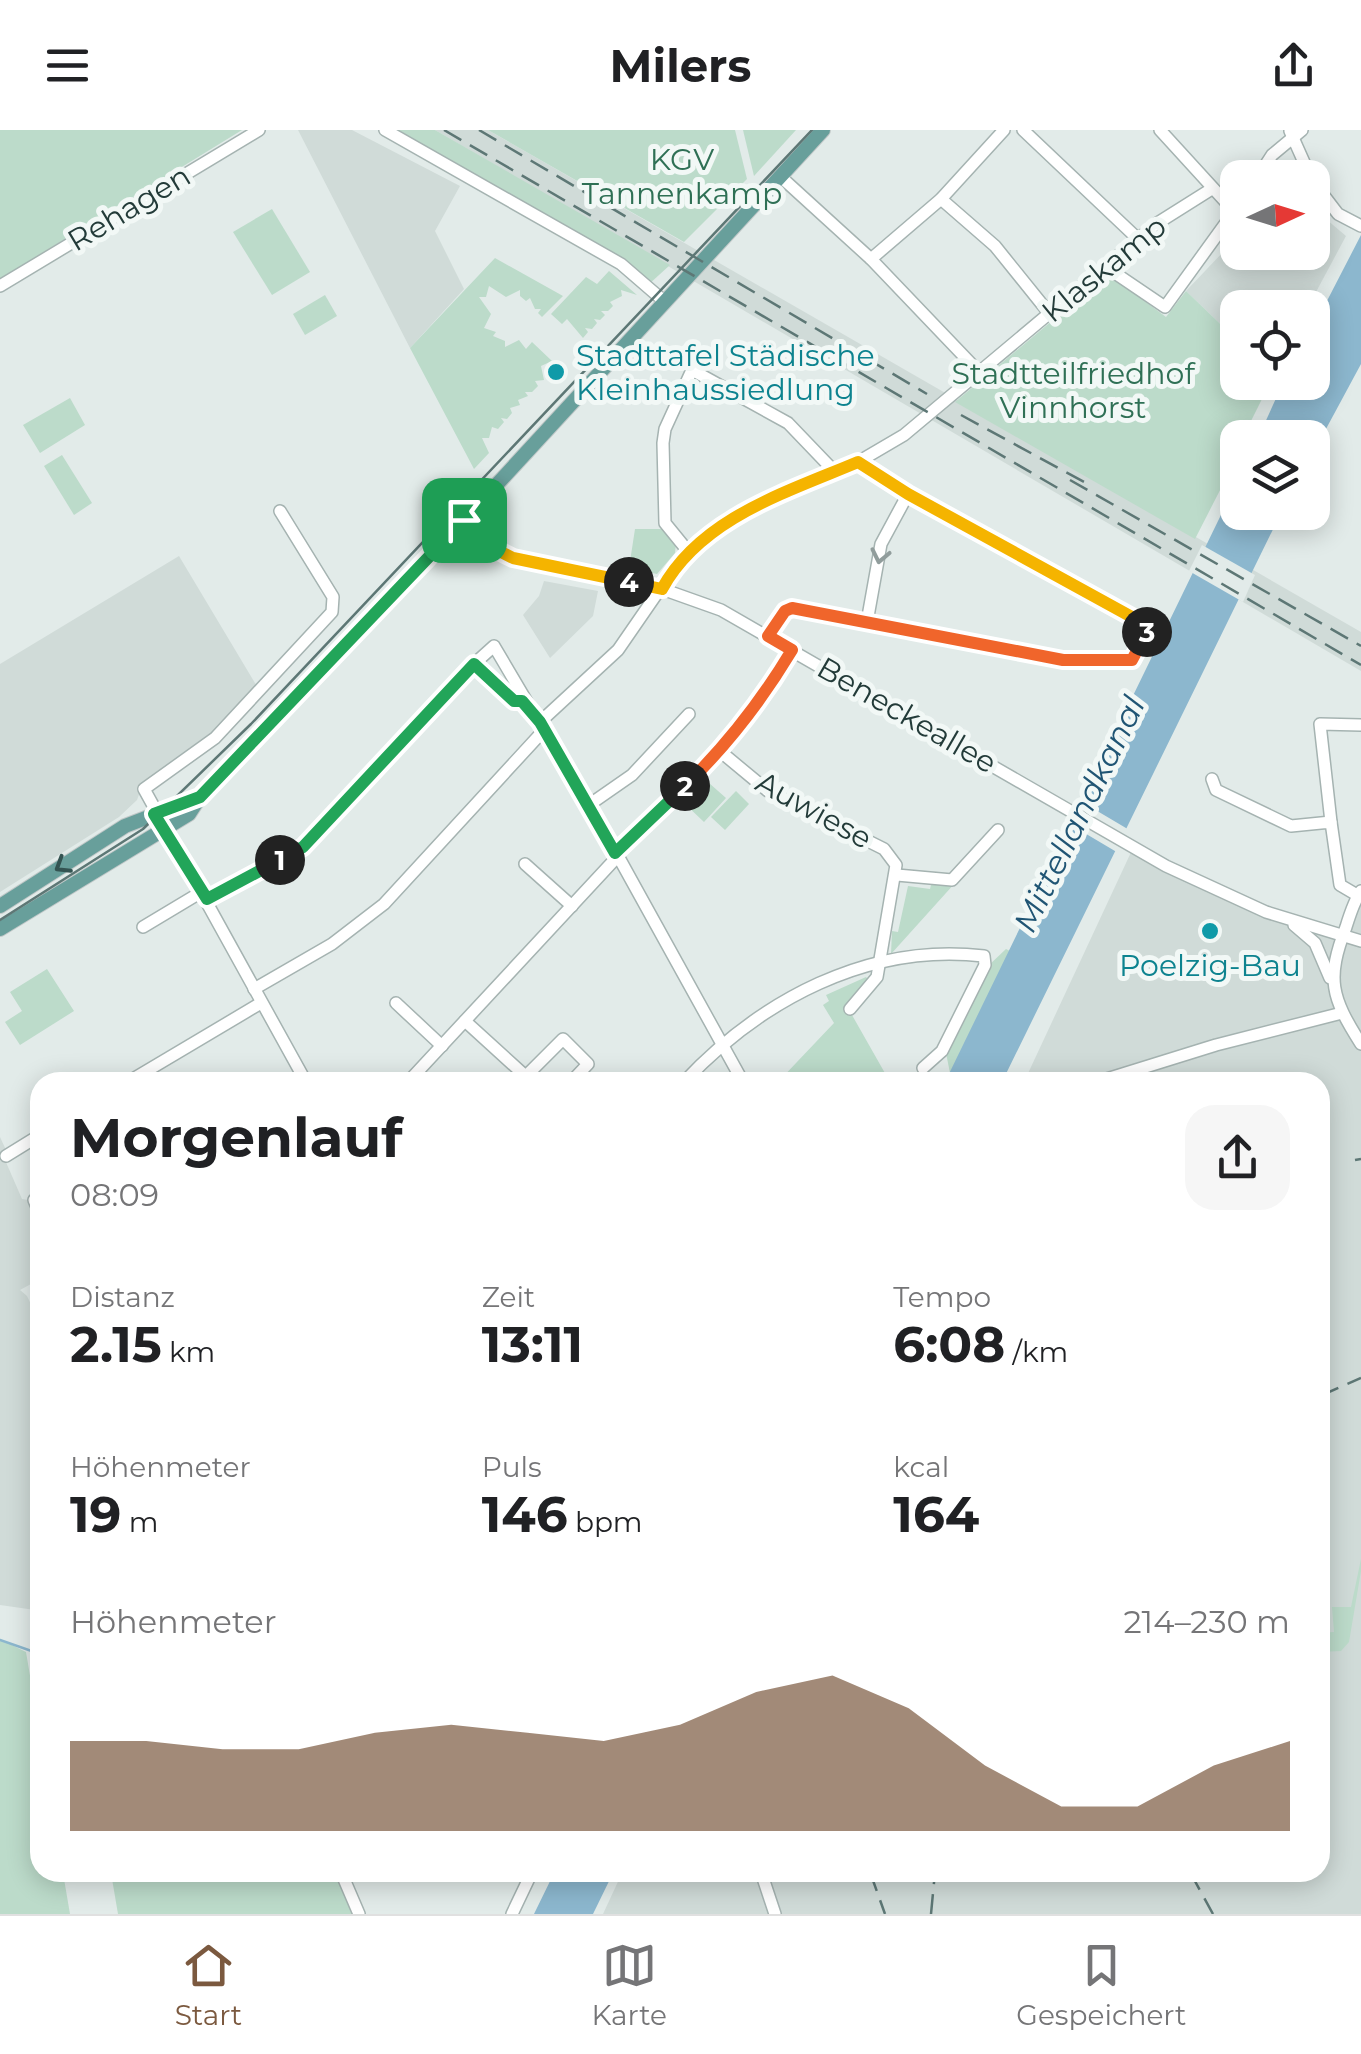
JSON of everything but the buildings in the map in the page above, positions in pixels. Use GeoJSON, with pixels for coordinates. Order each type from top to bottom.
{"type":"FeatureCollection","features":[{"type":"Feature","properties":{"kind":"main road"},"geometry":{"type":"LineString","coordinates":[[0,930],[166,832],[189,814],[200,797],[464,520],[823,130]]}},
{"type":"Feature","properties":{"kind":"main road"},"geometry":{"type":"LineString","coordinates":[[0,906],[124,826],[200,797]]}},
{"type":"Feature","properties":{"kind":"street","name":"Rehagen"},"geometry":{"type":"LineString","coordinates":[[0,286],[259,130]]}},
{"type":"Feature","properties":{"kind":"street"},"geometry":{"type":"LineString","coordinates":[[385,130],[622,264],[665,302]]}},
{"type":"Feature","properties":{"kind":"street"},"geometry":{"type":"LineString","coordinates":[[872,258],[941,199],[1004,130]]}},
{"type":"Feature","properties":{"kind":"street"},"geometry":{"type":"LineString","coordinates":[[1023,130],[1138,239]]}},
{"type":"Feature","properties":{"kind":"street"},"geometry":{"type":"LineString","coordinates":[[1160,130],[1220,197]]}},
{"type":"Feature","properties":{"kind":"street"},"geometry":{"type":"LineString","coordinates":[[1271,160],[1294,132]]}},
{"type":"Feature","properties":{"kind":"street"},"geometry":{"type":"LineString","coordinates":[[1294,132],[1305,160]]}},
{"type":"Feature","properties":{"kind":"street"},"geometry":{"type":"LineString","coordinates":[[780,177],[872,258],[979,372]]}},
{"type":"Feature","properties":{"kind":"street","name":"Klaskamp"},"geometry":{"type":"LineString","coordinates":[[254,988],[332,944],[384,904],[542,726],[618,650],[687,550],[746,512],[858,462],[904,435],[1138,239],[1210,190]]}},
{"type":"Feature","properties":{"kind":"street"},"geometry":{"type":"LineString","coordinates":[[941,199],[994,246],[1050,313]]}},
{"type":"Feature","properties":{"kind":"street"},"geometry":{"type":"LineString","coordinates":[[1330,205],[1359,225]]}},
{"type":"Feature","properties":{"kind":"street"},"geometry":{"type":"LineString","coordinates":[[1106,267],[1165,307],[1220,231]]}},
{"type":"Feature","properties":{"kind":"street"},"geometry":{"type":"LineString","coordinates":[[687,550],[664,523],[664,443],[665,429],[692,370],[788,423],[835,472]]}},
{"type":"Feature","properties":{"kind":"street"},"geometry":{"type":"LineString","coordinates":[[768,636],[785,611],[792,608],[1082,661],[1132,660],[1150,627],[908,494],[858,462]]}},
{"type":"Feature","properties":{"kind":"street"},"geometry":{"type":"LineString","coordinates":[[867,622],[882,544],[908,494]]}},
{"type":"Feature","properties":{"kind":"street"},"geometry":{"type":"LineString","coordinates":[[280,511],[332,598],[332,612],[216,738],[148,783],[144,795],[205,895],[300,1072]]}},
{"type":"Feature","properties":{"kind":"street","name":"Beneckeallee"},"geometry":{"type":"LineString","coordinates":[[464,520],[495,549],[518,560],[662,589],[711,606],[1134,848],[1286,920],[1361,941]]}},
{"type":"Feature","properties":{"kind":"street"},"geometry":{"type":"LineString","coordinates":[[143,926],[303,847],[494,646],[523,694],[518,701]]}},
{"type":"Feature","properties":{"kind":"street"},"geometry":{"type":"LineString","coordinates":[[417,1072],[616,854],[721,752],[792,650]]}},
{"type":"Feature","properties":{"kind":"street"},"geometry":{"type":"LineString","coordinates":[[474,664],[542,726],[738,1072]]}},
{"type":"Feature","properties":{"kind":"street"},"geometry":{"type":"LineString","coordinates":[[586,807],[632,775],[690,714]]}},
{"type":"Feature","properties":{"kind":"street"},"geometry":{"type":"LineString","coordinates":[[1333,988],[1333,960],[1359,893],[1340,885],[1320,724],[1361,725]]}},
{"type":"Feature","properties":{"kind":"street","name":"Auwiese"},"geometry":{"type":"LineString","coordinates":[[721,752],[768,791],[891,855],[897,874],[877,977],[850,1010]]}},
{"type":"Feature","properties":{"kind":"street"},"geometry":{"type":"LineString","coordinates":[[1212,778],[1216,790],[1292,826],[1331,822]]}},
{"type":"Feature","properties":{"kind":"street","name":"Auwiese"},"geometry":{"type":"LineString","coordinates":[[897,874],[952,880],[998,830]]}},
{"type":"Feature","properties":{"kind":"street"},"geometry":{"type":"LineString","coordinates":[[525,864],[572,906]]}},
{"type":"Feature","properties":{"kind":"street","name":"Beneckeallee"},"geometry":{"type":"LineString","coordinates":[[1286,920],[1315,944],[1342,1013],[1361,1044]]}},
{"type":"Feature","properties":{"kind":"street"},"geometry":{"type":"LineString","coordinates":[[693,1072],[721,1042],[789,996],[880,964],[918,958],[986,958],[942,1051],[923,1068]]}},
{"type":"Feature","properties":{"kind":"street"},"geometry":{"type":"LineString","coordinates":[[145,1072],[261,1003]]}},
{"type":"Feature","properties":{"kind":"street"},"geometry":{"type":"LineString","coordinates":[[396,1003],[442,1046]]}},
{"type":"Feature","properties":{"kind":"street"},"geometry":{"type":"LineString","coordinates":[[1129,1072],[1342,1013]]}},
{"type":"Feature","properties":{"kind":"street"},"geometry":{"type":"LineString","coordinates":[[466,1021],[521,1072]]}},
{"type":"Feature","properties":{"kind":"street"},"geometry":{"type":"LineString","coordinates":[[535,1072],[563,1039],[588,1064],[580,1072]]}},
{"type":"Feature","properties":{"kind":"street"},"geometry":{"type":"LineString","coordinates":[[6,1156],[30,1142]]}},
{"type":"Feature","properties":{"kind":"street"},"geometry":{"type":"LineString","coordinates":[[345,1882],[360,1914]]}},
{"type":"Feature","properties":{"kind":"street"},"geometry":{"type":"LineString","coordinates":[[512,1914],[527,1882]]}},
{"type":"Feature","properties":{"kind":"street"},"geometry":{"type":"LineString","coordinates":[[764,1882],[774,1914]]}},
{"type":"Feature","properties":{"kind":"shaded area"},"geometry":{"type":"Polygon","coordinates":[[[298,130],[352,130],[460,186],[435,231],[464,289],[410,348],[298,130]]]}},
{"type":"Feature","properties":{"kind":"shaded area"},"geometry":{"type":"Polygon","coordinates":[[[435,130],[488,130],[1361,632],[1361,671],[435,130]]]}},
{"type":"Feature","properties":{"kind":"shaded area"},"geometry":{"type":"Polygon","coordinates":[[[1330,222],[1346,236],[1330,266],[1330,222]]]}},
{"type":"Feature","properties":{"kind":"shaded area"},"geometry":{"type":"Polygon","coordinates":[[[1220,255],[1220,270],[1328,270],[1317,290],[1220,290],[1220,324],[1186,291],[1220,255]]]}},
{"type":"Feature","properties":{"kind":"shaded area"},"geometry":{"type":"Polygon","coordinates":[[[179,556],[258,688],[213,735],[144,781],[137,800],[119,817],[0,892],[0,664],[179,556]]]}},
{"type":"Feature","properties":{"kind":"shaded area"},"geometry":{"type":"Polygon","coordinates":[[[544,581],[598,591],[593,616],[550,658],[523,615],[539,596],[544,581]]]}},
{"type":"Feature","properties":{"kind":"shaded area"},"geometry":{"type":"Polygon","coordinates":[[[1133,848],[1342,937],[1361,903],[1361,1914],[603,1914],[618,1882],[1330,1882],[1330,1072],[1029,1072],[1133,848]]]}},
{"type":"Feature","properties":{"kind":"shaded area"},"geometry":{"type":"Polygon","coordinates":[[[0,1137],[6,1150],[2,1153],[22,1199],[30,1204],[30,1284],[20,1290],[30,1302],[30,1609],[0,1605],[0,1137]]]}},
{"type":"Feature","properties":{"kind":"green space"},"geometry":{"type":"Polygon","coordinates":[[[0,130],[242,130],[0,279],[0,130]]]}},
{"type":"Feature","properties":{"kind":"green space"},"geometry":{"type":"Polygon","coordinates":[[[385,130],[435,130],[670,265],[648,285],[385,130]]]}},
{"type":"Feature","properties":{"kind":"green space","name":"KGV Tannenkamp"},"geometry":{"type":"Polygon","coordinates":[[[488,130],[735,130],[747,179],[684,242],[488,130]]]}},
{"type":"Feature","properties":{"kind":"green space"},"geometry":{"type":"Polygon","coordinates":[[[743,130],[796,130],[754,176],[743,130]]]}},
{"type":"Feature","properties":{"kind":"green space"},"geometry":{"type":"Polygon","coordinates":[[[272,209],[310,272],[272,295],[233,232],[272,209]]]}},
{"type":"Feature","properties":{"kind":"green space"},"geometry":{"type":"Polygon","coordinates":[[[495,258],[563,296],[542,317],[538,313],[541,309],[535,309],[530,298],[526,301],[520,296],[520,290],[506,297],[489,286],[486,297],[479,297],[491,314],[484,328],[496,332],[493,336],[505,341],[505,347],[519,340],[526,349],[532,342],[552,361],[541,366],[544,380],[535,381],[538,386],[525,392],[528,396],[518,400],[520,405],[510,408],[512,413],[507,419],[501,418],[504,422],[498,429],[492,427],[489,438],[482,438],[489,453],[474,469],[410,348],[495,258]]]}},
{"type":"Feature","properties":{"kind":"green space"},"geometry":{"type":"Polygon","coordinates":[[[609,271],[637,295],[621,290],[622,296],[610,302],[613,306],[608,311],[601,311],[605,315],[594,319],[597,323],[592,329],[585,328],[588,332],[583,338],[567,319],[562,324],[551,314],[586,277],[597,284],[609,271]]]}},
{"type":"Feature","properties":{"kind":"green space","name":"Stadtteilfriedhof Vinnhorst"},"geometry":{"type":"Polygon","coordinates":[[[1108,274],[1166,317],[1186,291],[1220,324],[1220,400],[1262,400],[1252,420],[1220,420],[1220,490],[1195,539],[955,402],[1108,274]]]}},
{"type":"Feature","properties":{"kind":"green space"},"geometry":{"type":"Polygon","coordinates":[[[325,295],[337,316],[305,335],[293,314],[325,295]]]}},
{"type":"Feature","properties":{"kind":"green space"},"geometry":{"type":"Polygon","coordinates":[[[70,398],[85,425],[40,453],[23,425],[70,398]]]}},
{"type":"Feature","properties":{"kind":"green space"},"geometry":{"type":"Polygon","coordinates":[[[62,455],[92,503],[74,515],[44,466],[62,455]]]}},
{"type":"Feature","properties":{"kind":"green space"},"geometry":{"type":"Polygon","coordinates":[[[635,529],[663,529],[676,543],[675,553],[657,574],[629,568],[635,529]]]}},
{"type":"Feature","properties":{"kind":"green space"},"geometry":{"type":"Polygon","coordinates":[[[709,783],[726,798],[704,822],[684,803],[700,785],[704,789],[709,783]]]}},
{"type":"Feature","properties":{"kind":"green space"},"geometry":{"type":"Polygon","coordinates":[[[736,791],[749,804],[725,830],[711,817],[736,791]]]}},
{"type":"Feature","properties":{"kind":"green space"},"geometry":{"type":"Polygon","coordinates":[[[932,881],[955,883],[891,954],[892,931],[898,932],[908,886],[930,889],[932,881]]]}},
{"type":"Feature","properties":{"kind":"green space"},"geometry":{"type":"Polygon","coordinates":[[[1006,949],[1010,951],[950,1072],[946,1053],[987,967],[1006,949]]]}},
{"type":"Feature","properties":{"kind":"green space"},"geometry":{"type":"Polygon","coordinates":[[[47,969],[74,1011],[20,1045],[5,1022],[22,1011],[10,992],[47,969]]]}},
{"type":"Feature","properties":{"kind":"green space"},"geometry":{"type":"Polygon","coordinates":[[[866,977],[870,982],[848,1008],[884,1072],[787,1072],[834,1023],[823,1005],[829,1001],[826,995],[866,977]]]}},
{"type":"Feature","properties":{"kind":"green space"},"geometry":{"type":"Polygon","coordinates":[[[1361,1559],[1349,1642],[1341,1651],[1330,1652],[1330,1632],[1334,1632],[1332,1607],[1351,1607],[1361,1559]]]}},
{"type":"Feature","properties":{"kind":"green space"},"geometry":{"type":"Polygon","coordinates":[[[0,1639],[26,1652],[30,1676],[30,1882],[65,1882],[70,1914],[0,1914],[0,1639]]]}},
{"type":"Feature","properties":{"kind":"green space"},"geometry":{"type":"Polygon","coordinates":[[[113,1882],[339,1882],[354,1914],[118,1914],[113,1882]]]}},
{"type":"Feature","properties":{"kind":"water"},"geometry":{"type":"Polygon","coordinates":[[[1361,235],[1361,364],[1330,421],[1266,420],[1275,400],[1330,400],[1330,295],[1361,235]]]}},
{"type":"Feature","properties":{"kind":"water","name":"Mittellandkanal"},"geometry":{"type":"Polygon","coordinates":[[[1220,517],[1220,530],[1273,530],[1007,1072],[950,1072],[1220,517]]]}},
{"type":"Feature","properties":{"kind":"water"},"geometry":{"type":"Polygon","coordinates":[[[549,1882],[609,1882],[593,1914],[534,1914],[549,1882]]]}},
{"type":"Feature","properties":{"kind":"pier"},"geometry":{"type":"Polygon","coordinates":[[[1202,545],[1255,575],[1243,602],[1189,571],[1202,545]]]}},
{"type":"Feature","properties":{"kind":"pier"},"geometry":{"type":"Polygon","coordinates":[[[1077,799],[1131,831],[1120,854],[1066,822],[1077,799]]]}},
{"type":"Feature","properties":{"kind":"waterway"},"geometry":{"type":"LineString","coordinates":[[0,1640],[30,1650]]}},
{"type":"Feature","properties":{"kind":"tram line"},"geometry":{"type":"LineString","coordinates":[[0,920],[143,829],[251,724],[812,130]]}},
{"type":"Feature","properties":{"kind":"railway"},"geometry":{"type":"LineString","coordinates":[[444,130],[1361,665]]}},
{"type":"Feature","properties":{"kind":"railway"},"geometry":{"type":"LineString","coordinates":[[479,130],[927,394]]}},
{"type":"Feature","properties":{"kind":"railway"},"geometry":{"type":"LineString","coordinates":[[961,415],[1084,482]]}},
{"type":"Feature","properties":{"kind":"railway"},"geometry":{"type":"LineString","coordinates":[[1070,480],[1361,646]]}},
{"type":"Feature","properties":{"kind":"railway"},"geometry":{"type":"LineString","coordinates":[[1355,1160],[1361,1159]]}},
{"type":"Feature","properties":{"kind":"railway"},"geometry":{"type":"LineString","coordinates":[[1330,1392],[1361,1378]]}},
{"type":"Feature","properties":{"kind":"railway"},"geometry":{"type":"LineString","coordinates":[[874,1882],[885,1914]]}},
{"type":"Feature","properties":{"kind":"railway"},"geometry":{"type":"LineString","coordinates":[[931,1914],[934,1882]]}},
{"type":"Feature","properties":{"kind":"railway"},"geometry":{"type":"LineString","coordinates":[[1195,1882],[1213,1914]]}},
{"type":"Feature","properties":{"kind":"place","name":"Stadttafel Städische Kleinhaussiedlung"},"geometry":{"type":"Point","coordinates":[556,372]}},
{"type":"Feature","properties":{"kind":"place","name":"Poelzig-Bau"},"geometry":{"type":"Point","coordinates":[1210,931]}},
{"type":"Feature","properties":{"kind":"route"},"geometry":{"type":"LineString","coordinates":[[858,462],[908,494],[1150,627],[1132,660],[1063,660],[792,608],[778,618],[768,636],[792,650],[778,674],[721,752],[615,853],[540,722],[522,701],[514,701],[474,664],[303,847],[207,899],[154,814],[188,798],[200,797],[464,520],[495,549],[518,560],[662,589],[672,567],[687,550],[722,524],[858,462]]}}]}
